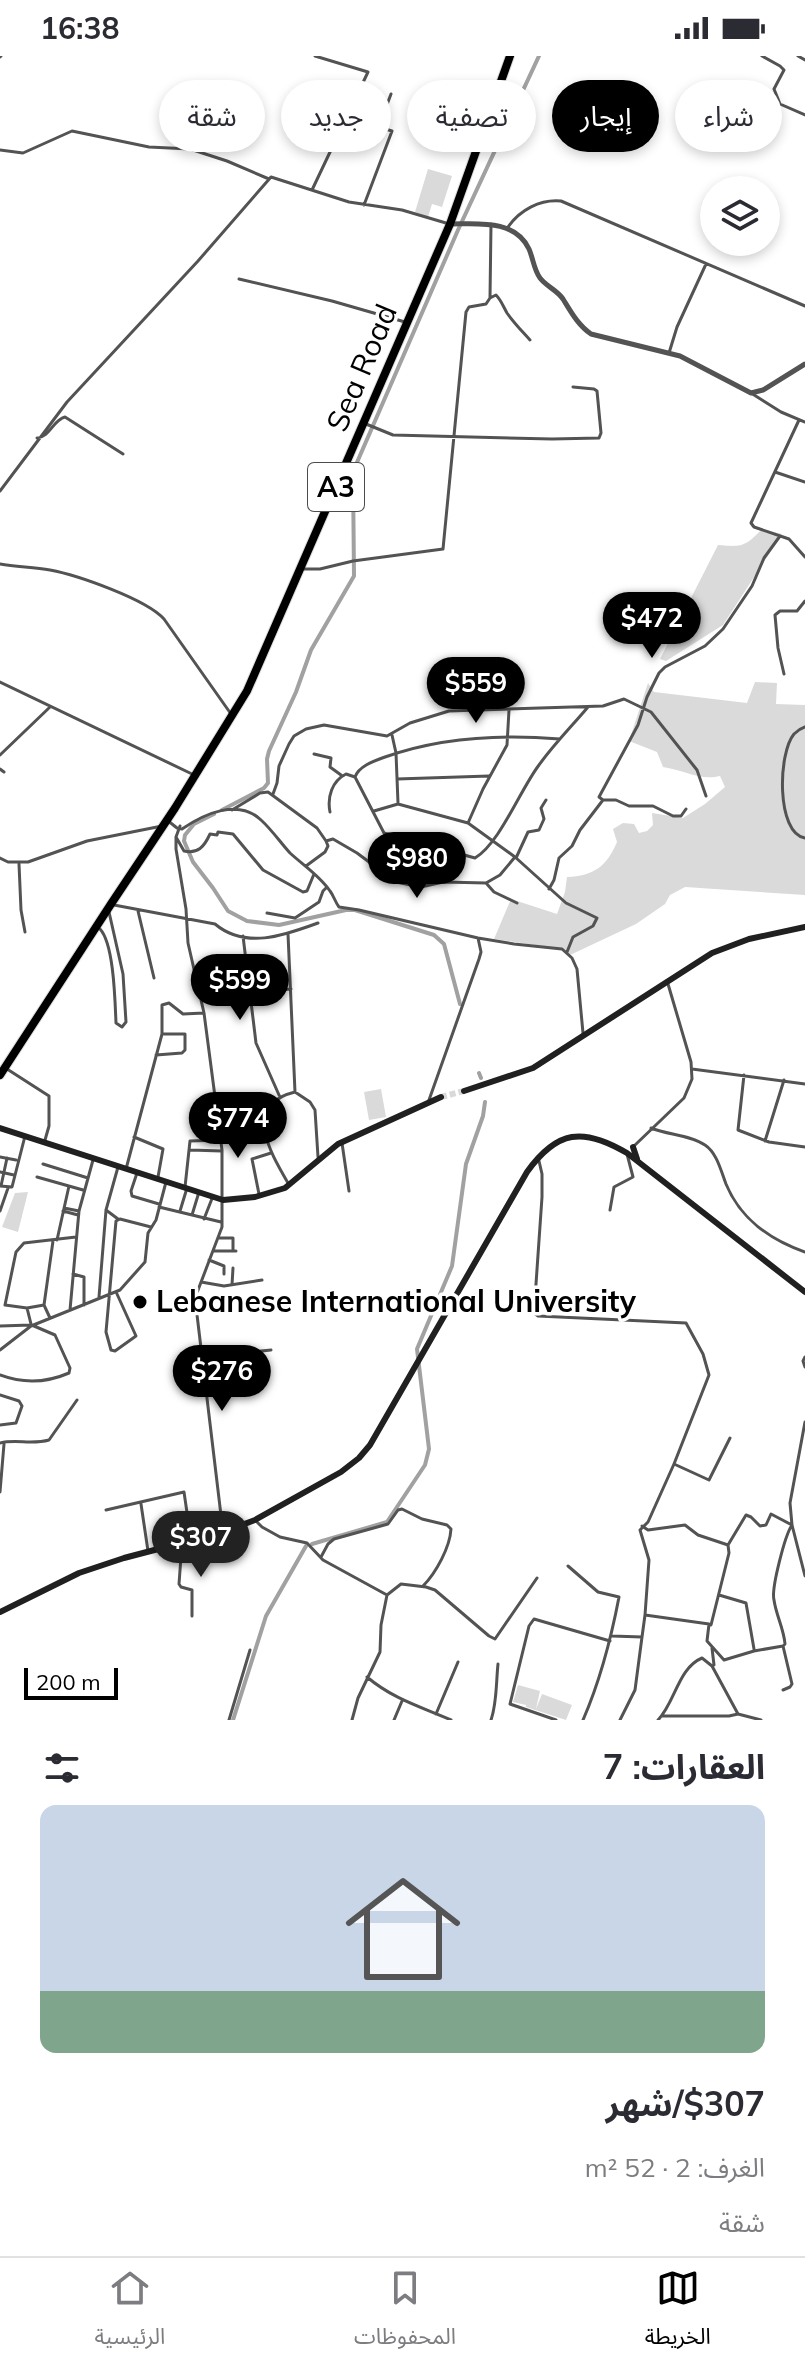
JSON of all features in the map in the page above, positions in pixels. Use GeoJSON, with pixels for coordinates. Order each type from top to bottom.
{"type":"FeatureCollection","features":[{"type":"Feature","properties":{"kind":"highway","name":"Sea Road"},"geometry":{"type":"LineString","coordinates":[[3,1071],[90,940],[102,927],[113,904],[167,823],[250,684],[300,568],[369,426],[407,322],[457,224],[510,56]]}},
{"type":"Feature","properties":{"kind":"main road"},"geometry":{"type":"LineString","coordinates":[[464,1091],[533,1068],[728,945],[773,932],[805,927]]}},
{"type":"Feature","properties":{"kind":"main road"},"geometry":{"type":"LineString","coordinates":[[0,1128],[223,1200],[259,1196],[289,1186],[342,1141],[441,1097]]}},
{"type":"Feature","properties":{"kind":"main road"},"geometry":{"type":"LineString","coordinates":[[0,1612],[65,1578],[255,1520],[341,1472],[364,1454],[509,1201],[537,1157],[558,1142],[586,1136],[627,1153],[805,1292]]}},
{"type":"Feature","properties":{"kind":"main road"},"geometry":{"type":"LineString","coordinates":[[633,1147],[638,1162]]}},
{"type":"Feature","properties":{"kind":"street"},"geometry":{"type":"LineString","coordinates":[[315,56],[368,72],[364,80]]}},
{"type":"Feature","properties":{"kind":"street"},"geometry":{"type":"LineString","coordinates":[[762,56],[784,70],[774,89],[780,104],[805,115]]}},
{"type":"Feature","properties":{"kind":"street"},"geometry":{"type":"LineString","coordinates":[[798,56],[805,60]]}},
{"type":"Feature","properties":{"kind":"street"},"geometry":{"type":"LineString","coordinates":[[0,150],[23,153],[72,131],[149,147],[190,149],[269,179],[271,177],[364,205],[402,210],[457,224],[491,224],[507,228],[525,241],[539,277],[559,293],[586,331],[680,356],[805,422]]}},
{"type":"Feature","properties":{"kind":"street"},"geometry":{"type":"LineString","coordinates":[[312,190],[330,152]]}},
{"type":"Feature","properties":{"kind":"street"},"geometry":{"type":"LineString","coordinates":[[364,205],[384,152]]}},
{"type":"Feature","properties":{"kind":"street"},"geometry":{"type":"LineString","coordinates":[[0,491],[37,438],[82,384],[198,261],[269,179]]}},
{"type":"Feature","properties":{"kind":"street"},"geometry":{"type":"LineString","coordinates":[[507,228],[526,209],[553,200],[561,201],[805,306]]}},
{"type":"Feature","properties":{"kind":"street"},"geometry":{"type":"LineString","coordinates":[[490,298],[491,224]]}},
{"type":"Feature","properties":{"kind":"street"},"geometry":{"type":"LineString","coordinates":[[669,353],[677,327],[706,263]]}},
{"type":"Feature","properties":{"kind":"street"},"geometry":{"type":"LineString","coordinates":[[239,279],[407,322]]}},
{"type":"Feature","properties":{"kind":"street"},"geometry":{"type":"LineString","coordinates":[[300,568],[320,569],[442,550],[466,312],[469,307],[486,304],[496,295],[530,340]]}},
{"type":"Feature","properties":{"kind":"street"},"geometry":{"type":"LineString","coordinates":[[751,393],[763,390],[805,364]]}},
{"type":"Feature","properties":{"kind":"street"},"geometry":{"type":"LineString","coordinates":[[369,426],[393,435],[599,438],[597,391],[573,387]]}},
{"type":"Feature","properties":{"kind":"street"},"geometry":{"type":"LineString","coordinates":[[37,438],[44,437],[59,419],[65,417],[123,454]]}},
{"type":"Feature","properties":{"kind":"street"},"geometry":{"type":"LineString","coordinates":[[799,420],[751,523],[754,527],[789,539],[805,557]]}},
{"type":"Feature","properties":{"kind":"street"},"geometry":{"type":"LineString","coordinates":[[774,472],[805,482]]}},
{"type":"Feature","properties":{"kind":"street"},"geometry":{"type":"LineString","coordinates":[[686,809],[681,816],[673,816],[653,806],[629,806],[598,798],[634,732],[652,684],[665,667],[705,646],[723,629],[780,536]]}},
{"type":"Feature","properties":{"kind":"street"},"geometry":{"type":"LineString","coordinates":[[0,564],[64,573],[157,612],[232,717]]}},
{"type":"Feature","properties":{"kind":"street"},"geometry":{"type":"LineString","coordinates":[[784,674],[775,615],[780,611],[797,611],[805,601]]}},
{"type":"Feature","properties":{"kind":"street"},"geometry":{"type":"LineString","coordinates":[[0,682],[195,776]]}},
{"type":"Feature","properties":{"kind":"street"},"geometry":{"type":"LineString","coordinates":[[273,794],[282,757],[294,736],[301,731],[324,725],[382,736],[392,735],[410,723],[449,711],[588,707],[609,705],[624,699],[651,712],[697,770],[706,796]]}},
{"type":"Feature","properties":{"kind":"street"},"geometry":{"type":"LineString","coordinates":[[0,755],[50,707]]}},
{"type":"Feature","properties":{"kind":"street"},"geometry":{"type":"LineString","coordinates":[[330,812],[329,795],[346,774],[355,777],[386,834],[471,858],[479,856],[494,840],[527,782],[588,707]]}},
{"type":"Feature","properties":{"kind":"street"},"geometry":{"type":"LineString","coordinates":[[468,823],[509,738],[509,710]]}},
{"type":"Feature","properties":{"kind":"street"},"geometry":{"type":"LineString","coordinates":[[805,727],[793,735],[787,749],[782,779],[790,829],[797,837],[805,838]]}},
{"type":"Feature","properties":{"kind":"street"},"geometry":{"type":"LineString","coordinates":[[392,735],[396,753],[398,804]]}},
{"type":"Feature","properties":{"kind":"street"},"geometry":{"type":"LineString","coordinates":[[355,777],[359,769],[396,753],[455,739],[560,739]]}},
{"type":"Feature","properties":{"kind":"street"},"geometry":{"type":"LineString","coordinates":[[314,754],[331,758],[330,767],[342,776]]}},
{"type":"Feature","properties":{"kind":"street"},"geometry":{"type":"LineString","coordinates":[[397,779],[490,776]]}},
{"type":"Feature","properties":{"kind":"street"},"geometry":{"type":"LineString","coordinates":[[232,810],[260,793],[273,794],[317,828],[326,841],[328,846],[325,852],[306,866]]}},
{"type":"Feature","properties":{"kind":"street"},"geometry":{"type":"LineString","coordinates":[[326,841],[335,840],[400,884],[421,887],[440,882],[486,883],[500,875],[516,857],[528,832],[539,830],[544,819],[541,808],[546,800]]}},
{"type":"Feature","properties":{"kind":"street"},"geometry":{"type":"LineString","coordinates":[[549,889],[559,858],[572,846],[603,800]]}},
{"type":"Feature","properties":{"kind":"street"},"geometry":{"type":"LineString","coordinates":[[373,811],[398,804],[468,823],[494,840],[566,903],[597,918],[593,926],[573,937],[567,952]]}},
{"type":"Feature","properties":{"kind":"street"},"geometry":{"type":"LineString","coordinates":[[0,858],[19,863],[33,861],[87,841],[167,823],[179,827],[224,810],[245,811],[256,816],[327,887],[339,907],[386,915],[478,938],[557,947],[567,952],[577,969],[583,1037]]}},
{"type":"Feature","properties":{"kind":"street"},"geometry":{"type":"LineString","coordinates":[[179,827],[176,853],[188,943],[204,1013],[222,1151],[221,1222],[195,1298],[223,1532]]}},
{"type":"Feature","properties":{"kind":"street"},"geometry":{"type":"LineString","coordinates":[[176,837],[186,852],[199,850],[210,834],[231,833],[263,870],[299,890],[307,891],[314,874]]}},
{"type":"Feature","properties":{"kind":"street"},"geometry":{"type":"LineString","coordinates":[[19,863],[25,932]]}},
{"type":"Feature","properties":{"kind":"street"},"geometry":{"type":"LineString","coordinates":[[486,883],[494,892],[517,903]]}},
{"type":"Feature","properties":{"kind":"street"},"geometry":{"type":"LineString","coordinates":[[267,913],[295,918],[319,902],[327,887]]}},
{"type":"Feature","properties":{"kind":"street"},"geometry":{"type":"LineString","coordinates":[[102,927],[113,979],[116,1023],[122,1027],[126,1022],[123,978],[113,904],[215,924],[224,931],[265,940],[318,923]]}},
{"type":"Feature","properties":{"kind":"street"},"geometry":{"type":"LineString","coordinates":[[138,911],[154,978]]}},
{"type":"Feature","properties":{"kind":"street"},"geometry":{"type":"LineString","coordinates":[[102,927],[115,932]]}},
{"type":"Feature","properties":{"kind":"street"},"geometry":{"type":"LineString","coordinates":[[288,934],[295,1092]]}},
{"type":"Feature","properties":{"kind":"street"},"geometry":{"type":"LineString","coordinates":[[243,936],[256,1043],[279,1096]]}},
{"type":"Feature","properties":{"kind":"street"},"geometry":{"type":"LineString","coordinates":[[429,1101],[479,959],[478,938]]}},
{"type":"Feature","properties":{"kind":"street"},"geometry":{"type":"LineString","coordinates":[[113,979],[123,978]]}},
{"type":"Feature","properties":{"kind":"street"},"geometry":{"type":"LineString","coordinates":[[610,1210],[613,1188],[633,1177],[627,1153],[688,1093],[692,1079],[692,1069],[667,982]]}},
{"type":"Feature","properties":{"kind":"street"},"geometry":{"type":"LineString","coordinates":[[249,992],[291,989]]}},
{"type":"Feature","properties":{"kind":"street"},"geometry":{"type":"LineString","coordinates":[[99,1299],[106,1210],[134,1137],[162,1034],[164,1003],[169,1003],[183,1014],[204,1013]]}},
{"type":"Feature","properties":{"kind":"street"},"geometry":{"type":"LineString","coordinates":[[156,1055],[182,1053],[185,1050],[185,1034],[162,1034]]}},
{"type":"Feature","properties":{"kind":"street"},"geometry":{"type":"LineString","coordinates":[[692,1069],[805,1084]]}},
{"type":"Feature","properties":{"kind":"street"},"geometry":{"type":"LineString","coordinates":[[3,1071],[49,1096],[49,1126],[44,1142]]}},
{"type":"Feature","properties":{"kind":"street"},"geometry":{"type":"LineString","coordinates":[[744,1075],[737,1128],[765,1141],[805,1147]]}},
{"type":"Feature","properties":{"kind":"street"},"geometry":{"type":"LineString","coordinates":[[765,1141],[784,1080]]}},
{"type":"Feature","properties":{"kind":"street"},"geometry":{"type":"LineString","coordinates":[[289,1186],[271,1153],[265,1134],[265,1114],[268,1106],[279,1096],[295,1092],[310,1102],[315,1110],[318,1161]]}},
{"type":"Feature","properties":{"kind":"street"},"geometry":{"type":"LineString","coordinates":[[651,1128],[705,1145],[714,1155],[732,1198],[745,1216],[784,1244],[805,1252]]}},
{"type":"Feature","properties":{"kind":"street"},"geometry":{"type":"LineString","coordinates":[[0,1211],[8,1188],[12,1187],[25,1136]]}},
{"type":"Feature","properties":{"kind":"street"},"geometry":{"type":"LineString","coordinates":[[134,1137],[163,1149],[158,1179]]}},
{"type":"Feature","properties":{"kind":"street"},"geometry":{"type":"LineString","coordinates":[[180,1213],[186,1188],[190,1141],[221,1140]]}},
{"type":"Feature","properties":{"kind":"street"},"geometry":{"type":"LineString","coordinates":[[342,1141],[349,1191]]}},
{"type":"Feature","properties":{"kind":"street"},"geometry":{"type":"LineString","coordinates":[[189,1150],[222,1151]]}},
{"type":"Feature","properties":{"kind":"street"},"geometry":{"type":"LineString","coordinates":[[259,1196],[252,1159],[271,1153]]}},
{"type":"Feature","properties":{"kind":"street"},"geometry":{"type":"LineString","coordinates":[[0,1157],[17,1160]]}},
{"type":"Feature","properties":{"kind":"street"},"geometry":{"type":"LineString","coordinates":[[537,1157],[542,1174],[542,1197],[534,1313],[538,1316],[684,1322],[708,1367],[708,1379],[674,1464],[648,1522],[640,1532],[649,1560],[645,1615],[635,1690],[620,1720]]}},
{"type":"Feature","properties":{"kind":"street"},"geometry":{"type":"LineString","coordinates":[[7,1158],[0,1186],[8,1188]]}},
{"type":"Feature","properties":{"kind":"street"},"geometry":{"type":"LineString","coordinates":[[70,1310],[79,1213],[93,1159]]}},
{"type":"Feature","properties":{"kind":"street"},"geometry":{"type":"LineString","coordinates":[[43,1164],[88,1178]]}},
{"type":"Feature","properties":{"kind":"street"},"geometry":{"type":"LineString","coordinates":[[2,1173],[14,1175]]}},
{"type":"Feature","properties":{"kind":"street"},"geometry":{"type":"LineString","coordinates":[[137,1173],[132,1196],[180,1213],[221,1222]]}},
{"type":"Feature","properties":{"kind":"street"},"geometry":{"type":"LineString","coordinates":[[37,1177],[84,1190]]}},
{"type":"Feature","properties":{"kind":"street"},"geometry":{"type":"LineString","coordinates":[[0,1350],[32,1326],[116,1292],[144,1264],[151,1227],[156,1220],[166,1182]]}},
{"type":"Feature","properties":{"kind":"street"},"geometry":{"type":"LineString","coordinates":[[50,1318],[44,1305],[55,1240],[69,1186]]}},
{"type":"Feature","properties":{"kind":"street"},"geometry":{"type":"LineString","coordinates":[[192,1215],[199,1192]]}},
{"type":"Feature","properties":{"kind":"street"},"geometry":{"type":"LineString","coordinates":[[204,1219],[213,1196]]}},
{"type":"Feature","properties":{"kind":"street"},"geometry":{"type":"LineString","coordinates":[[64,1210],[79,1213]]}},
{"type":"Feature","properties":{"kind":"street"},"geometry":{"type":"LineString","coordinates":[[106,1210],[118,1219],[151,1227]]}},
{"type":"Feature","properties":{"kind":"street"},"geometry":{"type":"LineString","coordinates":[[116,1292],[136,1336],[115,1351],[111,1350],[106,1335],[118,1219]]}},
{"type":"Feature","properties":{"kind":"street"},"geometry":{"type":"LineString","coordinates":[[44,1305],[27,1308],[9,1307],[4,1303],[16,1252],[24,1243],[76,1237]]}},
{"type":"Feature","properties":{"kind":"street"},"geometry":{"type":"LineString","coordinates":[[213,1251],[235,1250],[233,1238],[218,1238]]}},
{"type":"Feature","properties":{"kind":"street"},"geometry":{"type":"LineString","coordinates":[[209,1260],[222,1264],[224,1274]]}},
{"type":"Feature","properties":{"kind":"street"},"geometry":{"type":"LineString","coordinates":[[232,1285],[233,1268]]}},
{"type":"Feature","properties":{"kind":"street"},"geometry":{"type":"LineString","coordinates":[[73,1274],[84,1277],[84,1306]]}},
{"type":"Feature","properties":{"kind":"street"},"geometry":{"type":"LineString","coordinates":[[201,1282],[232,1285],[262,1280]]}},
{"type":"Feature","properties":{"kind":"street"},"geometry":{"type":"LineString","coordinates":[[27,1308],[32,1326]]}},
{"type":"Feature","properties":{"kind":"street"},"geometry":{"type":"LineString","coordinates":[[0,1326],[32,1326],[55,1335],[70,1372],[52,1379],[31,1381],[0,1375]]}},
{"type":"Feature","properties":{"kind":"street"},"geometry":{"type":"LineString","coordinates":[[202,1357],[271,1350]]}},
{"type":"Feature","properties":{"kind":"street"},"geometry":{"type":"LineString","coordinates":[[805,1357],[805,1367]]}},
{"type":"Feature","properties":{"kind":"street"},"geometry":{"type":"LineString","coordinates":[[0,1395],[22,1404],[18,1421],[0,1425]]}},
{"type":"Feature","properties":{"kind":"street"},"geometry":{"type":"LineString","coordinates":[[0,1492],[2,1443],[47,1441],[77,1400]]}},
{"type":"Feature","properties":{"kind":"street"},"geometry":{"type":"LineString","coordinates":[[805,1422],[790,1493],[792,1525],[805,1576]]}},
{"type":"Feature","properties":{"kind":"street"},"geometry":{"type":"LineString","coordinates":[[674,1464],[709,1480],[730,1438]]}},
{"type":"Feature","properties":{"kind":"street"},"geometry":{"type":"LineString","coordinates":[[106,1510],[184,1492],[191,1540]]}},
{"type":"Feature","properties":{"kind":"street"},"geometry":{"type":"LineString","coordinates":[[140,1502],[148,1551]]}},
{"type":"Feature","properties":{"kind":"street"},"geometry":{"type":"LineString","coordinates":[[321,1557],[334,1539],[388,1524],[402,1509],[451,1529],[448,1543],[423,1586]]}},
{"type":"Feature","properties":{"kind":"street"},"geometry":{"type":"LineString","coordinates":[[783,1646],[724,1660],[707,1641],[729,1553],[728,1545],[746,1515],[760,1526],[766,1525],[771,1514],[792,1525]]}},
{"type":"Feature","properties":{"kind":"street"},"geometry":{"type":"LineString","coordinates":[[255,1520],[280,1537],[307,1543],[321,1557],[387,1595]]}},
{"type":"Feature","properties":{"kind":"street"},"geometry":{"type":"LineString","coordinates":[[642,1526],[648,1530],[685,1525],[698,1535],[728,1545]]}},
{"type":"Feature","properties":{"kind":"street"},"geometry":{"type":"LineString","coordinates":[[783,1690],[792,1684],[783,1646],[785,1635],[773,1593],[784,1541],[792,1525]]}},
{"type":"Feature","properties":{"kind":"street"},"geometry":{"type":"LineString","coordinates":[[182,1543],[179,1584],[192,1590],[192,1616]]}},
{"type":"Feature","properties":{"kind":"street"},"geometry":{"type":"LineString","coordinates":[[568,1566],[598,1592],[619,1597],[612,1636],[583,1720]]}},
{"type":"Feature","properties":{"kind":"street"},"geometry":{"type":"LineString","coordinates":[[352,1720],[358,1698],[380,1652],[387,1595],[401,1584],[435,1590],[495,1639],[537,1578]]}},
{"type":"Feature","properties":{"kind":"street"},"geometry":{"type":"LineString","coordinates":[[719,1595],[746,1603],[754,1651]]}},
{"type":"Feature","properties":{"kind":"street"},"geometry":{"type":"LineString","coordinates":[[645,1615],[711,1625]]}},
{"type":"Feature","properties":{"kind":"street"},"geometry":{"type":"LineString","coordinates":[[556,1720],[510,1704],[529,1626],[534,1619],[610,1641]]}},
{"type":"Feature","properties":{"kind":"street"},"geometry":{"type":"LineString","coordinates":[[612,1636],[642,1637]]}},
{"type":"Feature","properties":{"kind":"street"},"geometry":{"type":"LineString","coordinates":[[712,1648],[715,1663],[712,1666]]}},
{"type":"Feature","properties":{"kind":"street"},"geometry":{"type":"LineString","coordinates":[[229,1720],[250,1650]]}},
{"type":"Feature","properties":{"kind":"street"},"geometry":{"type":"LineString","coordinates":[[660,1718],[693,1662],[702,1658],[712,1666],[738,1714]]}},
{"type":"Feature","properties":{"kind":"street"},"geometry":{"type":"LineString","coordinates":[[436,1714],[458,1662]]}},
{"type":"Feature","properties":{"kind":"street"},"geometry":{"type":"LineString","coordinates":[[491,1720],[498,1664]]}},
{"type":"Feature","properties":{"kind":"street"},"geometry":{"type":"LineString","coordinates":[[367,1677],[402,1701],[451,1720]]}},
{"type":"Feature","properties":{"kind":"street"},"geometry":{"type":"LineString","coordinates":[[394,1720],[402,1701]]}},
{"type":"Feature","properties":{"kind":"street"},"geometry":{"type":"LineString","coordinates":[[660,1718],[738,1714],[761,1720]]}},
{"type":"Feature","properties":{"kind":"shaded area"},"geometry":{"type":"Polygon","coordinates":[[[428,169],[452,176],[442,207],[432,204],[428,217],[415,212],[428,169]]]}},
{"type":"Feature","properties":{"kind":"shaded area"},"geometry":{"type":"Polygon","coordinates":[[[762,529],[782,534],[723,625],[666,661],[660,659],[718,545],[743,544],[762,529]]]}},
{"type":"Feature","properties":{"kind":"shaded area"},"geometry":{"type":"Polygon","coordinates":[[[755,682],[777,683],[776,704],[805,705],[805,895],[685,887],[670,895],[665,904],[636,924],[570,955],[562,949],[494,939],[511,899],[557,914],[567,877],[592,872],[609,857],[617,842],[613,829],[623,823],[634,824],[639,833],[647,831],[653,825],[652,813],[683,818],[725,787],[720,776],[699,776],[663,767],[657,752],[629,741],[648,683],[654,692],[747,703],[755,682]]]}},
{"type":"Feature","properties":{"kind":"shaded area"},"geometry":{"type":"Polygon","coordinates":[[[381,1089],[386,1117],[369,1120],[364,1092],[381,1089]]]}},
{"type":"Feature","properties":{"kind":"shaded area"},"geometry":{"type":"Polygon","coordinates":[[[28,1192],[18,1232],[2,1227],[15,1193],[28,1192]]]}},
{"type":"Feature","properties":{"kind":"shaded area"},"geometry":{"type":"Polygon","coordinates":[[[257,1354],[260,1383],[218,1386],[215,1358],[257,1354]]]}},
{"type":"Feature","properties":{"kind":"shaded area"},"geometry":{"type":"Polygon","coordinates":[[[518,1685],[540,1691],[536,1709],[542,1694],[572,1705],[566,1720],[513,1702],[518,1685]]]}},
{"type":"Feature","properties":{"kind":"waterway"},"geometry":{"type":"LineString","coordinates":[[222,810],[268,783],[269,751],[311,650],[354,576],[355,467],[458,230],[539,56]]}},
{"type":"Feature","properties":{"kind":"waterway"},"geometry":{"type":"LineString","coordinates":[[214,814],[194,824],[184,841],[193,862],[228,911],[247,921],[279,925],[355,910],[434,935],[444,944],[460,1004]]}},
{"type":"Feature","properties":{"kind":"waterway"},"geometry":{"type":"LineString","coordinates":[[479,1073],[481,1078]]}},
{"type":"Feature","properties":{"kind":"waterway"},"geometry":{"type":"LineString","coordinates":[[312,1544],[387,1522],[425,1465],[429,1449],[417,1349],[452,1266],[466,1164],[485,1102]]}},
{"type":"Feature","properties":{"kind":"waterway"},"geometry":{"type":"LineString","coordinates":[[233,1720],[266,1616],[306,1546]]}},
{"type":"Feature","properties":{"kind":"tunnel"},"geometry":{"type":"LineString","coordinates":[[441,1097],[464,1091]]}},
{"type":"Feature","properties":{"kind":"place","name":"Lebanese International University"},"geometry":{"type":"Point","coordinates":[140,1302]}}]}
